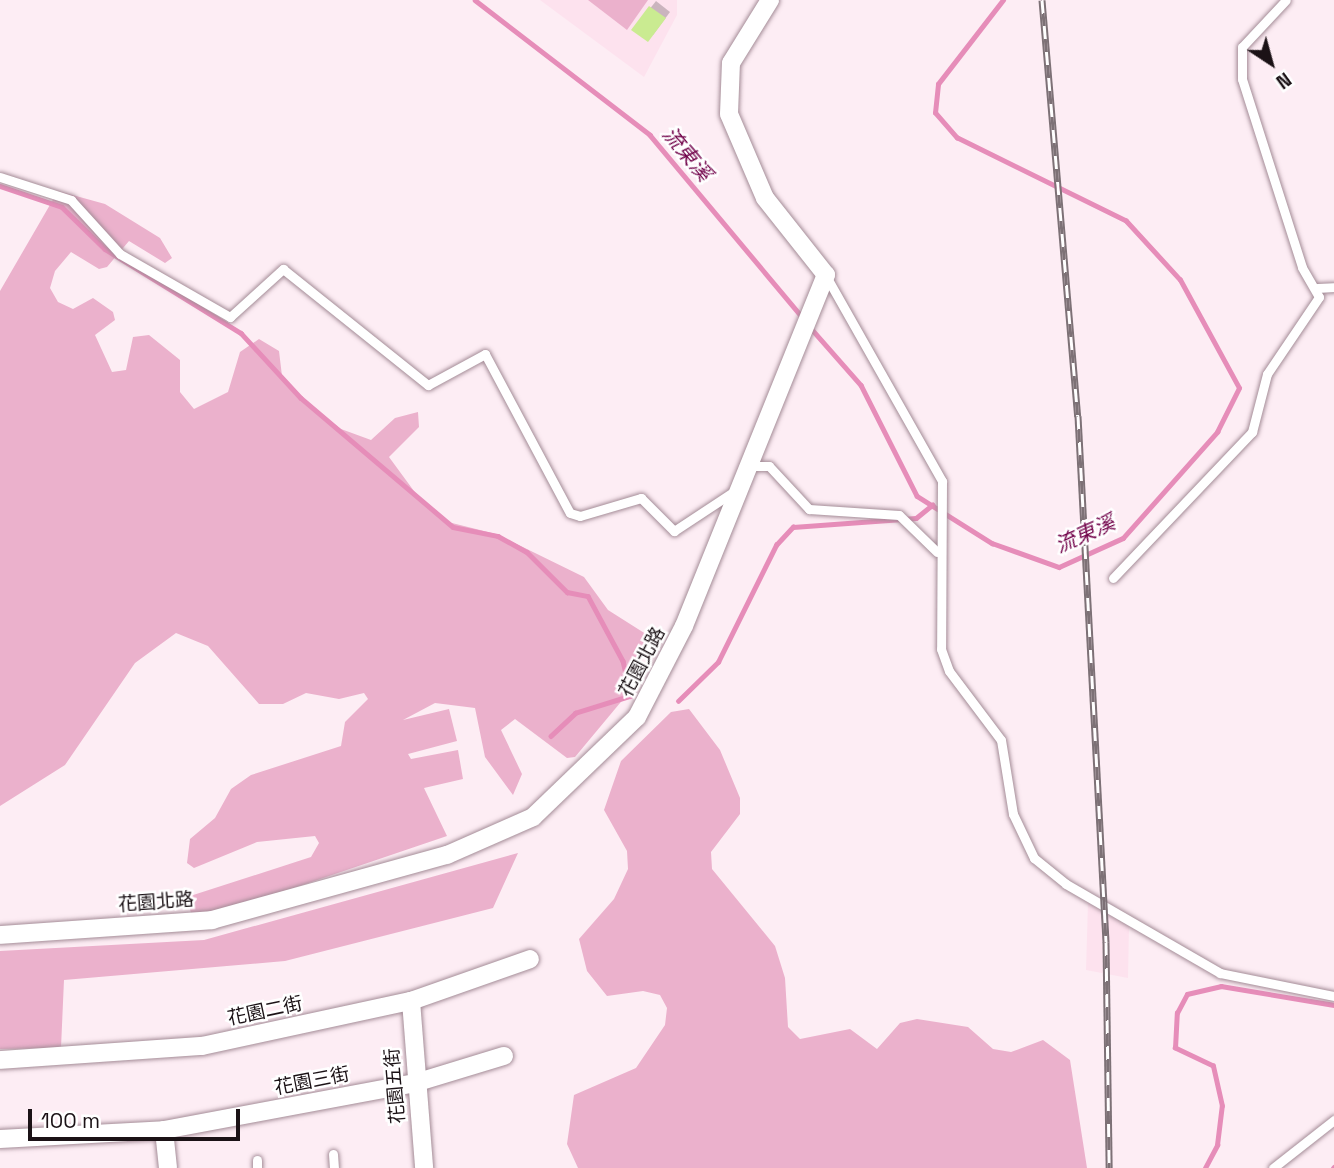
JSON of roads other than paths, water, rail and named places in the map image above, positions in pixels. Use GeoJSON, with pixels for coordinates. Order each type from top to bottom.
{"type":"FeatureCollection","features":[{"type":"Feature","properties":{"kind":"street"},"geometry":{"type":"LineString","coordinates":[[769,0],[731,63],[729,114],[765,198],[825,276]]}},
{"type":"Feature","properties":{"kind":"street","name":"花園北路"},"geometry":{"type":"LineString","coordinates":[[0,935],[212,919],[447,855],[533,817],[637,717],[684,626],[825,276]]}},
{"type":"Feature","properties":{"kind":"street","name":"花園二街"},"geometry":{"type":"LineString","coordinates":[[0,1060],[202,1046],[411,1001],[530,959]]}},
{"type":"Feature","properties":{"kind":"street","name":"花園五街"},"geometry":{"type":"LineString","coordinates":[[411,1001],[415,1083],[424,1168]]}},
{"type":"Feature","properties":{"kind":"street","name":"花園三街"},"geometry":{"type":"LineString","coordinates":[[0,1139],[164,1130],[415,1083],[503,1056]]}},
{"type":"Feature","properties":{"kind":"street"},"geometry":{"type":"LineString","coordinates":[[164,1130],[168,1168]]}},
{"type":"Feature","properties":{"kind":"lane"},"geometry":{"type":"LineString","coordinates":[[1113,578],[1252,432],[1267,374],[1312,313],[1317,288],[1302,267],[1242,79],[1242,47],[1286,0]]}},
{"type":"Feature","properties":{"kind":"lane"},"geometry":{"type":"LineString","coordinates":[[0,177],[71,200],[120,254],[230,317],[283,269],[428,385],[485,354],[570,513],[580,516],[642,498],[674,531],[739,489]]}},
{"type":"Feature","properties":{"kind":"lane"},"geometry":{"type":"LineString","coordinates":[[825,276],[942,481],[938,551],[941,649],[949,671],[1001,740],[1013,814],[1034,858],[1066,884],[1220,973],[1334,996]]}},
{"type":"Feature","properties":{"kind":"lane"},"geometry":{"type":"LineString","coordinates":[[1317,288],[1334,287]]}},
{"type":"Feature","properties":{"kind":"lane"},"geometry":{"type":"LineString","coordinates":[[748,466],[769,466],[809,509],[899,515],[938,551]]}},
{"type":"Feature","properties":{"kind":"lane"},"geometry":{"type":"LineString","coordinates":[[1273,1168],[1334,1120]]}},
{"type":"Feature","properties":{"kind":"lane"},"geometry":{"type":"LineString","coordinates":[[333,1154],[334,1168]]}},
{"type":"Feature","properties":{"kind":"waterway","name":"流東溪"},"geometry":{"type":"LineString","coordinates":[[475,0],[650,135],[804,319]]}},
{"type":"Feature","properties":{"kind":"waterway","name":"流東溪"},"geometry":{"type":"LineString","coordinates":[[809,326],[861,385],[917,496],[992,543],[1059,567],[1123,538],[1217,432],[1239,388],[1180,280],[1126,221],[957,138],[935,113],[938,84],[1003,0]]}},
{"type":"Feature","properties":{"kind":"waterway"},"geometry":{"type":"LineString","coordinates":[[0,186],[62,207],[105,249],[241,333],[301,398],[453,527],[498,536],[527,552],[567,592],[588,596],[623,661],[631,696],[576,713],[551,736]]}},
{"type":"Feature","properties":{"kind":"waterway"},"geometry":{"type":"LineString","coordinates":[[678,701],[718,662],[776,545],[793,527],[916,518],[932,505]]}},
{"type":"Feature","properties":{"kind":"waterway"},"geometry":{"type":"LineString","coordinates":[[1205,1168],[1217,1145],[1222,1106],[1213,1066],[1175,1048],[1177,1013],[1187,994],[1221,986],[1334,1005]]}},
{"type":"Feature","properties":{"kind":"railway"},"geometry":{"type":"LineString","coordinates":[[1042,0],[1078,416],[1106,942],[1109,1168]]}}]}
